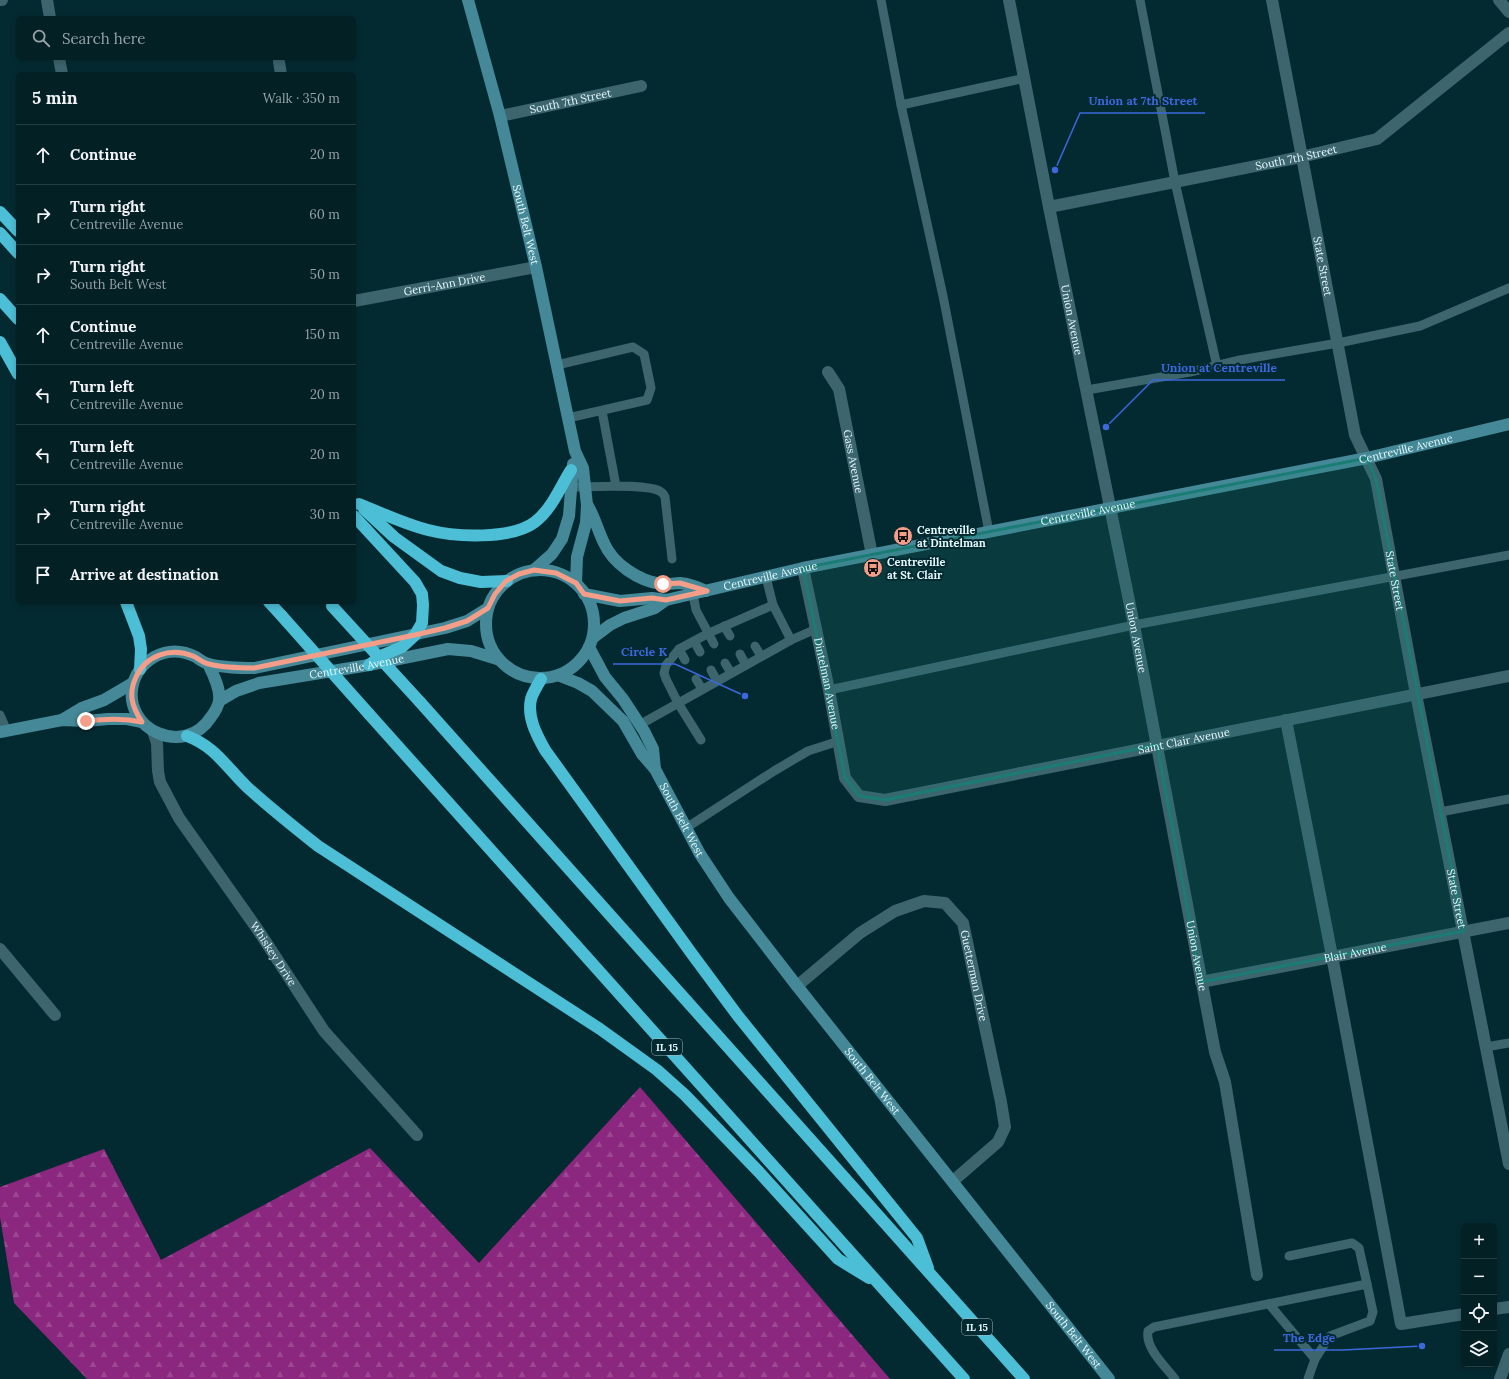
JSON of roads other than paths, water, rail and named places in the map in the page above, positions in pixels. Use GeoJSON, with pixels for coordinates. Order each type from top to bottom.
{"type":"FeatureCollection","features":[{"type":"Feature","properties":{"kind":"highway"},"geometry":{"type":"LineString","coordinates":[[0,212],[16,229]]}},
{"type":"Feature","properties":{"kind":"highway"},"geometry":{"type":"LineString","coordinates":[[0,233],[16,251]]}},
{"type":"Feature","properties":{"kind":"highway"},"geometry":{"type":"LineString","coordinates":[[0,299],[16,317]]}},
{"type":"Feature","properties":{"kind":"highway"},"geometry":{"type":"LineString","coordinates":[[0,342],[16,370]]}},
{"type":"Feature","properties":{"kind":"highway"},"geometry":{"type":"LineString","coordinates":[[357,501],[402,522],[428,530],[459,535],[495,535],[514,532],[535,522],[549,506],[572,470]]}},
{"type":"Feature","properties":{"kind":"highway"},"geometry":{"type":"LineString","coordinates":[[357,501],[394,537],[441,571],[460,578],[481,582],[506,581]]}},
{"type":"Feature","properties":{"kind":"highway"},"geometry":{"type":"LineString","coordinates":[[356,518],[405,569],[422,594],[424,605],[422,623],[415,635],[402,647],[383,655],[369,665]]}},
{"type":"Feature","properties":{"kind":"highway"},"geometry":{"type":"LineString","coordinates":[[127,604],[139,636],[141,649],[140,668]]}},
{"type":"Feature","properties":{"kind":"highway","name":"IL 15"},"geometry":{"type":"LineString","coordinates":[[271,604],[964,1379]]}},
{"type":"Feature","properties":{"kind":"highway","name":"IL 15"},"geometry":{"type":"LineString","coordinates":[[330,604],[420,702],[1024,1379]]}},
{"type":"Feature","properties":{"kind":"highway"},"geometry":{"type":"LineString","coordinates":[[541,679],[532,698],[530,708],[532,723],[545,750],[738,1016],[916,1238],[930,1274]]}},
{"type":"Feature","properties":{"kind":"highway"},"geometry":{"type":"LineString","coordinates":[[187,736],[210,747],[246,786],[277,814],[318,846],[600,1029],[656,1070],[685,1095],[759,1172],[838,1259],[881,1286]]}},
{"type":"Feature","properties":{"kind":"main road","name":"South Belt West"},"geometry":{"type":"LineString","coordinates":[[468,0],[500,116],[536,267],[575,451],[583,468],[587,505],[586,523],[577,557],[576,583]]}},
{"type":"Feature","properties":{"kind":"main road","name":"Centreville Avenue"},"geometry":{"type":"LineString","coordinates":[[584,594],[620,601],[652,598],[666,600],[803,568],[1366,458],[1509,424]]}},
{"type":"Feature","properties":{"kind":"main road","name":"South Belt West"},"geometry":{"type":"LineString","coordinates":[[534,570],[552,554],[562,539],[569,516],[572,470],[575,451]]}},
{"type":"Feature","properties":{"kind":"main road"},"geometry":{"type":"LineString","coordinates":[[587,505],[593,515],[604,544],[620,564],[631,572],[653,582],[663,584],[680,583],[707,591]]}},
{"type":"Feature","properties":{"kind":"main road","name":"South Belt West"},"geometry":{"type":"LineString","coordinates":[[534,570],[556,573],[576,583],[584,594],[594,616],[591,642],[577,664],[560,676],[541,679],[516,673],[497,659],[489,643],[485,626],[488,608],[495,594],[506,581],[519,574],[534,570]]}},
{"type":"Feature","properties":{"kind":"main road","name":"Centreville Avenue"},"geometry":{"type":"LineString","coordinates":[[591,642],[610,625],[624,618],[655,608],[666,600]]}},
{"type":"Feature","properties":{"kind":"main road","name":"Centreville Avenue"},"geometry":{"type":"LineString","coordinates":[[488,608],[467,621],[445,628],[254,668],[233,668],[208,664],[194,656],[179,652],[164,653],[150,659],[140,668],[133,683],[132,697],[134,710],[142,722],[153,731],[174,737],[187,736],[207,724],[219,701],[236,691],[259,683],[369,665],[448,649],[471,651],[497,659]]}},
{"type":"Feature","properties":{"kind":"main road","name":"South Belt West"},"geometry":{"type":"LineString","coordinates":[[591,642],[605,677],[641,724],[652,748],[655,769]]}},
{"type":"Feature","properties":{"kind":"main road"},"geometry":{"type":"LineString","coordinates":[[208,664],[217,682],[219,701]]}},
{"type":"Feature","properties":{"kind":"main road","name":"South Belt West"},"geometry":{"type":"LineString","coordinates":[[560,676],[578,683],[592,691],[623,721],[642,754],[655,769],[700,854],[729,898],[1109,1379]]}},
{"type":"Feature","properties":{"kind":"main road"},"geometry":{"type":"LineString","coordinates":[[62,720],[82,708],[104,700],[133,683]]}},
{"type":"Feature","properties":{"kind":"main road"},"geometry":{"type":"LineString","coordinates":[[3,732],[62,720],[86,721],[108,718],[142,722]]}},
{"type":"Feature","properties":{"kind":"street"},"geometry":{"type":"LineString","coordinates":[[47,0],[50,16]]}},
{"type":"Feature","properties":{"kind":"street","name":"Union Avenue"},"geometry":{"type":"LineString","coordinates":[[1009,0],[1049,207],[1134,625],[1201,982],[1215,1052],[1225,1082],[1257,1275]]}},
{"type":"Feature","properties":{"kind":"street","name":"State Street"},"geometry":{"type":"LineString","coordinates":[[1272,0],[1355,435],[1376,479],[1416,694],[1509,1164]]}},
{"type":"Feature","properties":{"kind":"street"},"geometry":{"type":"LineString","coordinates":[[1499,0],[1509,12]]}},
{"type":"Feature","properties":{"kind":"street","name":"South 7th Street"},"geometry":{"type":"LineString","coordinates":[[1049,207],[1301,157],[1377,139],[1509,33]]}},
{"type":"Feature","properties":{"kind":"street"},"geometry":{"type":"LineString","coordinates":[[59,60],[62,72]]}},
{"type":"Feature","properties":{"kind":"street","name":"South 7th Street"},"geometry":{"type":"LineString","coordinates":[[500,116],[641,86]]}},
{"type":"Feature","properties":{"kind":"street","name":"Gerri-Ann Drive"},"geometry":{"type":"LineString","coordinates":[[356,301],[536,267]]}},
{"type":"Feature","properties":{"kind":"street","name":"Gass Avenue"},"geometry":{"type":"LineString","coordinates":[[828,372],[839,389],[872,555]]}},
{"type":"Feature","properties":{"kind":"street","name":"Dintelman Avenue"},"geometry":{"type":"LineString","coordinates":[[803,568],[829,690],[845,778],[859,796]]}},
{"type":"Feature","properties":{"kind":"street","name":"Saint Clair Avenue"},"geometry":{"type":"LineString","coordinates":[[859,796],[885,800],[1509,676]]}},
{"type":"Feature","properties":{"kind":"street"},"geometry":{"type":"LineString","coordinates":[[1286,720],[1401,1324],[1461,1314]]}},
{"type":"Feature","properties":{"kind":"street","name":"Whiskey Drive"},"geometry":{"type":"LineString","coordinates":[[153,731],[158,756],[160,782],[179,818],[258,930],[324,1031],[417,1135]]}},
{"type":"Feature","properties":{"kind":"street"},"geometry":{"type":"LineString","coordinates":[[158,756],[164,745],[174,737]]}},
{"type":"Feature","properties":{"kind":"street","name":"Guetterman Drive"},"geometry":{"type":"LineString","coordinates":[[797,986],[860,933],[895,911],[924,902],[945,903],[963,923],[1005,1127],[998,1142],[953,1181]]}},
{"type":"Feature","properties":{"kind":"street","name":"Blair Avenue"},"geometry":{"type":"LineString","coordinates":[[1201,982],[1509,923]]}},
{"type":"Feature","properties":{"kind":"street"},"geometry":{"type":"LineString","coordinates":[[0,949],[55,1015]]}},
{"type":"Feature","properties":{"kind":"street"},"geometry":{"type":"LineString","coordinates":[[1497,1309],[1509,1307]]}},
{"type":"Feature","properties":{"kind":"street"},"geometry":{"type":"LineString","coordinates":[[1500,1379],[1509,1354]]}},
{"type":"Feature","properties":{"kind":"lane"},"geometry":{"type":"LineString","coordinates":[[881,0],[901,104],[944,296],[989,532]]}},
{"type":"Feature","properties":{"kind":"lane"},"geometry":{"type":"LineString","coordinates":[[1140,0],[1176,182],[1216,366]]}},
{"type":"Feature","properties":{"kind":"lane"},"geometry":{"type":"LineString","coordinates":[[901,104],[1025,78]]}},
{"type":"Feature","properties":{"kind":"lane"},"geometry":{"type":"LineString","coordinates":[[1087,390],[1190,372],[1240,360],[1338,343],[1420,326],[1509,288]]}},
{"type":"Feature","properties":{"kind":"lane"},"geometry":{"type":"LineString","coordinates":[[557,365],[633,347],[644,354],[651,388],[647,400],[568,418]]}},
{"type":"Feature","properties":{"kind":"lane"},"geometry":{"type":"LineString","coordinates":[[602,410],[616,486]]}},
{"type":"Feature","properties":{"kind":"lane"},"geometry":{"type":"LineString","coordinates":[[572,487],[616,486],[653,488],[661,492],[665,497],[672,559]]}},
{"type":"Feature","properties":{"kind":"lane"},"geometry":{"type":"LineString","coordinates":[[829,690],[1134,625],[1509,555]]}},
{"type":"Feature","properties":{"kind":"lane"},"geometry":{"type":"LineString","coordinates":[[766,577],[773,605],[791,640]]}},
{"type":"Feature","properties":{"kind":"lane"},"geometry":{"type":"LineString","coordinates":[[693,594],[696,610],[714,644]]}},
{"type":"Feature","properties":{"kind":"lane"},"geometry":{"type":"LineString","coordinates":[[701,740],[678,703],[664,673],[666,665],[679,649],[724,626],[743,623],[773,605]]}},
{"type":"Feature","properties":{"kind":"lane"},"geometry":{"type":"LineString","coordinates":[[724,626],[730,636]]}},
{"type":"Feature","properties":{"kind":"lane"},"geometry":{"type":"LineString","coordinates":[[641,724],[761,656],[816,629]]}},
{"type":"Feature","properties":{"kind":"lane"},"geometry":{"type":"LineString","coordinates":[[694,641],[700,652]]}},
{"type":"Feature","properties":{"kind":"lane"},"geometry":{"type":"LineString","coordinates":[[755,646],[761,656]]}},
{"type":"Feature","properties":{"kind":"lane"},"geometry":{"type":"LineString","coordinates":[[679,649],[685,660]]}},
{"type":"Feature","properties":{"kind":"lane"},"geometry":{"type":"LineString","coordinates":[[740,654],[746,665]]}},
{"type":"Feature","properties":{"kind":"lane"},"geometry":{"type":"LineString","coordinates":[[725,663],[731,673]]}},
{"type":"Feature","properties":{"kind":"lane"},"geometry":{"type":"LineString","coordinates":[[711,670],[717,681]]}},
{"type":"Feature","properties":{"kind":"lane"},"geometry":{"type":"LineString","coordinates":[[696,679],[702,689]]}},
{"type":"Feature","properties":{"kind":"lane"},"geometry":{"type":"LineString","coordinates":[[0,715],[3,732]]}},
{"type":"Feature","properties":{"kind":"lane"},"geometry":{"type":"LineString","coordinates":[[686,828],[774,770],[808,751],[839,742]]}},
{"type":"Feature","properties":{"kind":"lane"},"geometry":{"type":"LineString","coordinates":[[1440,812],[1509,799]]}},
{"type":"Feature","properties":{"kind":"lane"},"geometry":{"type":"LineString","coordinates":[[1486,1048],[1509,1043]]}},
{"type":"Feature","properties":{"kind":"lane"},"geometry":{"type":"LineString","coordinates":[[1289,1256],[1352,1243],[1360,1248],[1373,1312],[1370,1321],[1330,1336],[1315,1359],[1308,1379]]}},
{"type":"Feature","properties":{"kind":"lane"},"geometry":{"type":"LineString","coordinates":[[1175,1379],[1149,1346],[1147,1338],[1148,1331],[1154,1327],[1367,1284]]}},
{"type":"Feature","properties":{"kind":"lane"},"geometry":{"type":"LineString","coordinates":[[1269,1304],[1315,1359]]}},
{"type":"Feature","properties":{"kind":"place","name":"Union at 7th Street"},"geometry":{"type":"Point","coordinates":[1055,170]}},
{"type":"Feature","properties":{"kind":"place","name":"Union at Centreville"},"geometry":{"type":"Point","coordinates":[1106,427]}},
{"type":"Feature","properties":{"kind":"place","name":"Centreville at Dintelman"},"geometry":{"type":"Point","coordinates":[903,536]}},
{"type":"Feature","properties":{"kind":"place","name":"Centreville at St. Clair"},"geometry":{"type":"Point","coordinates":[873,568]}},
{"type":"Feature","properties":{"kind":"place","name":"Circle K"},"geometry":{"type":"Point","coordinates":[745,696]}},
{"type":"Feature","properties":{"kind":"place","name":"The Edge"},"geometry":{"type":"Point","coordinates":[1422,1346]}}]}
